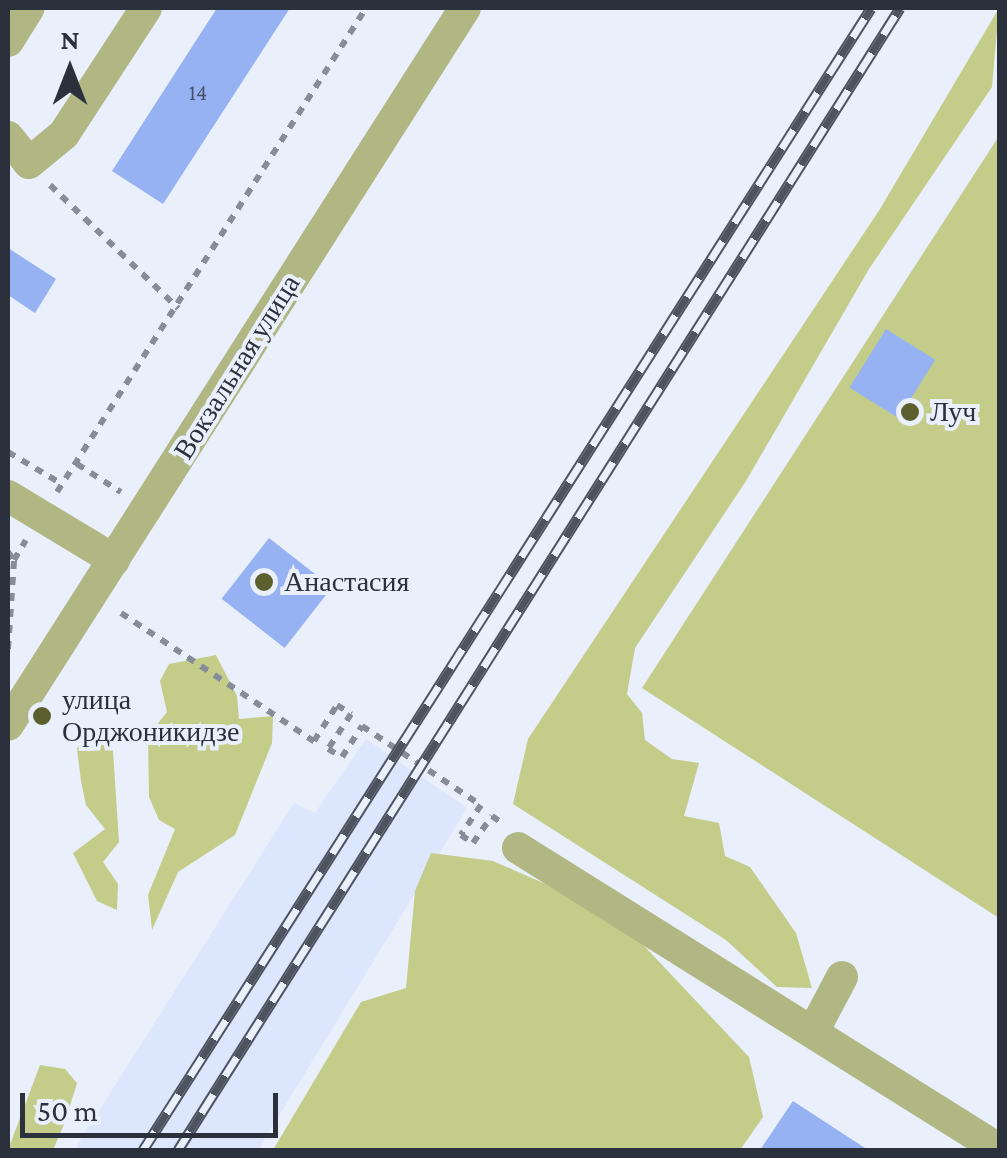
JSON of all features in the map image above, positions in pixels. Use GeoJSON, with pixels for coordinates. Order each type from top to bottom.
{"type":"FeatureCollection","features":[{"type":"Feature","properties":{"kind":"street"},"geometry":{"type":"LineString","coordinates":[[8,41],[29,8]]}},
{"type":"Feature","properties":{"kind":"street"},"geometry":{"type":"LineString","coordinates":[[8,137],[29,162],[64,134],[146,8]]}},
{"type":"Feature","properties":{"kind":"street","name":"Вокзальная улица"},"geometry":{"type":"LineString","coordinates":[[8,725],[465,8]]}},
{"type":"Feature","properties":{"kind":"street"},"geometry":{"type":"LineString","coordinates":[[8,496],[114,560]]}},
{"type":"Feature","properties":{"kind":"street"},"geometry":{"type":"LineString","coordinates":[[507,845],[814,1030],[1000,1150]]}},
{"type":"Feature","properties":{"kind":"street"},"geometry":{"type":"LineString","coordinates":[[814,1030],[842,977]]}},
{"type":"Feature","properties":{"kind":"path"},"geometry":{"type":"LineString","coordinates":[[8,649],[14,560],[366,8]]}},
{"type":"Feature","properties":{"kind":"path"},"geometry":{"type":"LineString","coordinates":[[29,162],[178,308]]}},
{"type":"Feature","properties":{"kind":"path"},"geometry":{"type":"LineString","coordinates":[[8,452],[62,484]]}},
{"type":"Feature","properties":{"kind":"path"},"geometry":{"type":"LineString","coordinates":[[8,552],[14,560]]}},
{"type":"Feature","properties":{"kind":"path"},"geometry":{"type":"LineString","coordinates":[[121,613],[314,741],[337,705],[351,714],[328,749],[342,758],[362,726],[481,805],[461,835],[474,843],[492,816],[506,825],[507,845]]}},
{"type":"Feature","properties":{"kind":"shaded area"},"geometry":{"type":"Polygon","coordinates":[[[366,739],[467,808],[258,1150],[74,1150],[294,803],[315,813],[366,739]]]}},
{"type":"Feature","properties":{"kind":"green space"},"geometry":{"type":"Polygon","coordinates":[[[999,8],[992,87],[869,269],[746,481],[635,648],[627,694],[642,713],[645,740],[672,759],[699,763],[684,816],[719,823],[725,856],[750,867],[796,933],[812,988],[777,987],[726,940],[513,804],[528,739],[880,209],[999,8]]]}},
{"type":"Feature","properties":{"kind":"green space","name":"Луч"},"geometry":{"type":"Polygon","coordinates":[[[999,136],[999,918],[642,688],[999,136]]]}},
{"type":"Feature","properties":{"kind":"green space"},"geometry":{"type":"Polygon","coordinates":[[[216,655],[237,696],[239,719],[273,716],[272,743],[235,835],[178,872],[152,930],[148,895],[175,829],[159,820],[149,797],[148,736],[167,712],[160,681],[169,664],[216,655]]]}},
{"type":"Feature","properties":{"kind":"green space"},"geometry":{"type":"Polygon","coordinates":[[[87,727],[112,736],[119,842],[103,862],[118,884],[117,910],[97,901],[73,853],[105,829],[86,805],[81,781],[77,749],[87,727]]]}},
{"type":"Feature","properties":{"kind":"green space"},"geometry":{"type":"Polygon","coordinates":[[[431,853],[493,861],[614,914],[749,1057],[763,1117],[740,1150],[273,1150],[361,1002],[406,988],[415,891],[431,853]]]}},
{"type":"Feature","properties":{"kind":"green space"},"geometry":{"type":"Polygon","coordinates":[[[40,1065],[65,1069],[77,1083],[65,1122],[53,1150],[8,1150],[40,1065]]]}},
{"type":"Feature","properties":{"kind":"building"},"geometry":{"type":"Polygon","coordinates":[[[217,8],[290,8],[163,204],[112,171],[217,8]]]}},
{"type":"Feature","properties":{"kind":"building"},"geometry":{"type":"Polygon","coordinates":[[[8,248],[56,279],[35,313],[8,295],[8,248]]]}},
{"type":"Feature","properties":{"kind":"building"},"geometry":{"type":"Polygon","coordinates":[[[886,329],[935,360],[899,418],[849,388],[886,329]]]}},
{"type":"Feature","properties":{"kind":"building"},"geometry":{"type":"Polygon","coordinates":[[[269,538],[332,587],[285,648],[222,599],[269,538]]]}},
{"type":"Feature","properties":{"kind":"building"},"geometry":{"type":"Polygon","coordinates":[[[793,1101],[868,1150],[760,1150],[793,1101]]]}},
{"type":"Feature","properties":{"kind":"railway"},"geometry":{"type":"LineString","coordinates":[[143,1150],[871,8]]}},
{"type":"Feature","properties":{"kind":"railway"},"geometry":{"type":"LineString","coordinates":[[178,1150],[900,8]]}},
{"type":"Feature","properties":{"kind":"place","name":"Луч"},"geometry":{"type":"Point","coordinates":[910,412]}},
{"type":"Feature","properties":{"kind":"place","name":"Анастасия"},"geometry":{"type":"Point","coordinates":[264,582]}},
{"type":"Feature","properties":{"kind":"place","name":"улица Орджоникидзе"},"geometry":{"type":"Point","coordinates":[42,716]}}]}
